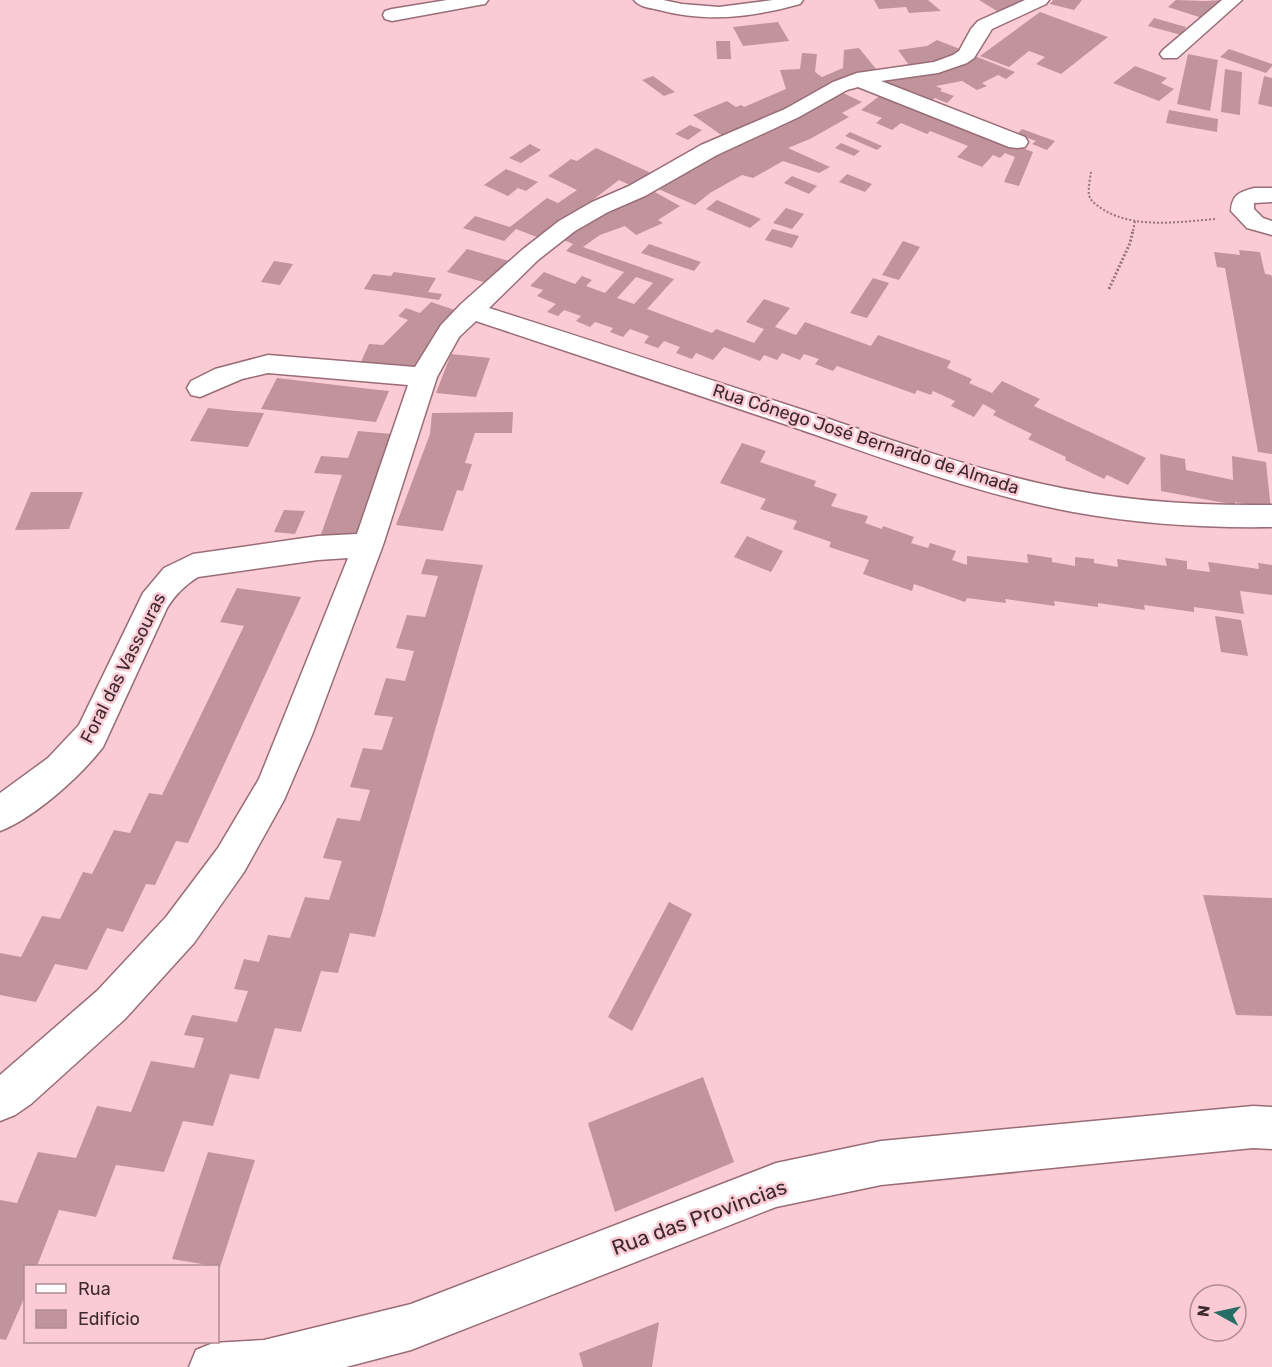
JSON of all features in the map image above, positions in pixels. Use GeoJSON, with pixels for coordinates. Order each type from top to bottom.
{"type":"FeatureCollection","features":[{"type":"Feature","properties":{"kind":"street"},"geometry":{"type":"LineString","coordinates":[[392,15],[479,0]]}},
{"type":"Feature","properties":{"kind":"street"},"geometry":{"type":"LineString","coordinates":[[643,0],[691,12],[723,13],[765,9],[794,0]]}},
{"type":"Feature","properties":{"kind":"street"},"geometry":{"type":"LineString","coordinates":[[0,1100],[16,1089],[111,1005],[180,930],[231,860],[272,789],[295,735],[368,545],[424,377],[432,357],[450,331],[530,255],[567,226],[600,207],[637,191],[709,150],[792,112],[840,86],[858,79],[953,63],[967,54],[980,29],[985,25],[1040,0]]}},
{"type":"Feature","properties":{"kind":"street"},"geometry":{"type":"LineString","coordinates":[[1170,54],[1233,0]]}},
{"type":"Feature","properties":{"kind":"street"},"geometry":{"type":"LineString","coordinates":[[858,79],[1017,142]]}},
{"type":"Feature","properties":{"kind":"street"},"geometry":{"type":"LineString","coordinates":[[1263,226],[1242,211],[1243,200],[1254,195],[1272,195]]}},
{"type":"Feature","properties":{"kind":"street","name":"Rua Cónego José Bernardo de Almada"},"geometry":{"type":"LineString","coordinates":[[470,310],[846,435],[988,480],[1044,495],[1114,508],[1173,514],[1227,517],[1272,516]]}},
{"type":"Feature","properties":{"kind":"street"},"geometry":{"type":"LineString","coordinates":[[200,388],[227,373],[245,367],[268,364],[424,377]]}},
{"type":"Feature","properties":{"kind":"street","name":"Foral das Vassouras"},"geometry":{"type":"LineString","coordinates":[[0,814],[67,764],[82,749],[91,736],[154,602],[165,584],[177,574],[193,566],[318,548],[368,545]]}},
{"type":"Feature","properties":{"kind":"street","name":"Rua das Provincias"},"geometry":{"type":"LineString","coordinates":[[213,1367],[264,1364],[411,1327],[776,1185],[903,1161],[1241,1128],[1272,1128]]}},
{"type":"Feature","properties":{"kind":"path"},"geometry":{"type":"LineString","coordinates":[[1091,172],[1089,195],[1093,202],[1106,212],[1135,221],[1179,222],[1206,218],[1263,226]]}},
{"type":"Feature","properties":{"kind":"path"},"geometry":{"type":"LineString","coordinates":[[1109,289],[1130,243],[1135,221]]}},
{"type":"Feature","properties":{"kind":"building"},"geometry":{"type":"Polygon","coordinates":[[[874,0],[928,0],[941,11],[909,13],[906,7],[879,9],[874,0]]]}},
{"type":"Feature","properties":{"kind":"building"},"geometry":{"type":"Polygon","coordinates":[[[979,0],[1028,0],[997,11],[979,0]]]}},
{"type":"Feature","properties":{"kind":"building"},"geometry":{"type":"Polygon","coordinates":[[[1053,0],[1082,0],[1074,10],[1050,4],[1053,0]]]}},
{"type":"Feature","properties":{"kind":"building"},"geometry":{"type":"Polygon","coordinates":[[[1176,0],[1222,0],[1202,18],[1168,7],[1176,0]]]}},
{"type":"Feature","properties":{"kind":"building"},"geometry":{"type":"Polygon","coordinates":[[[1040,12],[1108,37],[1061,74],[1036,64],[1045,57],[1029,51],[1009,67],[980,56],[1040,12]]]}},
{"type":"Feature","properties":{"kind":"building"},"geometry":{"type":"Polygon","coordinates":[[[1154,18],[1186,27],[1181,35],[1148,26],[1154,18]]]}},
{"type":"Feature","properties":{"kind":"building"},"geometry":{"type":"Polygon","coordinates":[[[778,22],[789,41],[743,46],[733,27],[778,22]]]}},
{"type":"Feature","properties":{"kind":"building"},"geometry":{"type":"Polygon","coordinates":[[[937,40],[960,49],[946,60],[909,65],[898,50],[927,46],[937,40]]]}},
{"type":"Feature","properties":{"kind":"building"},"geometry":{"type":"Polygon","coordinates":[[[716,41],[730,41],[731,59],[717,59],[716,41]]]}},
{"type":"Feature","properties":{"kind":"building"},"geometry":{"type":"Polygon","coordinates":[[[859,48],[876,69],[853,74],[807,103],[724,137],[693,115],[727,101],[736,107],[741,105],[744,107],[786,89],[780,70],[800,69],[802,53],[817,54],[815,72],[822,77],[843,68],[844,50],[859,48]]]}},
{"type":"Feature","properties":{"kind":"building"},"geometry":{"type":"Polygon","coordinates":[[[1229,49],[1272,64],[1272,66],[1266,73],[1220,57],[1229,49]]]}},
{"type":"Feature","properties":{"kind":"building"},"geometry":{"type":"Polygon","coordinates":[[[1188,54],[1218,60],[1210,111],[1177,104],[1188,54]]]}},
{"type":"Feature","properties":{"kind":"building"},"geometry":{"type":"Polygon","coordinates":[[[975,56],[1015,72],[1006,79],[998,75],[982,83],[987,86],[977,90],[962,81],[936,86],[942,89],[940,91],[954,96],[947,103],[935,98],[926,105],[873,81],[975,56]]]}},
{"type":"Feature","properties":{"kind":"building"},"geometry":{"type":"Polygon","coordinates":[[[1135,66],[1167,78],[1161,83],[1174,89],[1159,101],[1113,83],[1135,66]]]}},
{"type":"Feature","properties":{"kind":"building"},"geometry":{"type":"Polygon","coordinates":[[[1225,69],[1242,72],[1240,115],[1221,112],[1225,69]]]}},
{"type":"Feature","properties":{"kind":"building"},"geometry":{"type":"Polygon","coordinates":[[[653,76],[675,92],[664,96],[642,80],[653,76]]]}},
{"type":"Feature","properties":{"kind":"building"},"geometry":{"type":"Polygon","coordinates":[[[1264,76],[1272,78],[1272,107],[1258,104],[1264,76]]]}},
{"type":"Feature","properties":{"kind":"building"},"geometry":{"type":"Polygon","coordinates":[[[839,91],[862,102],[842,113],[849,117],[810,139],[788,148],[830,167],[819,173],[783,161],[753,178],[742,175],[710,193],[695,205],[656,188],[670,176],[839,91]]]}},
{"type":"Feature","properties":{"kind":"building"},"geometry":{"type":"Polygon","coordinates":[[[882,94],[1033,152],[1019,186],[1004,182],[1015,157],[1005,153],[1000,158],[993,155],[982,167],[957,157],[968,146],[930,131],[927,134],[901,123],[892,130],[876,123],[882,118],[861,110],[882,94]]]}},
{"type":"Feature","properties":{"kind":"building"},"geometry":{"type":"Polygon","coordinates":[[[1169,110],[1218,119],[1217,132],[1166,123],[1169,110]]]}},
{"type":"Feature","properties":{"kind":"building"},"geometry":{"type":"Polygon","coordinates":[[[690,125],[702,130],[688,140],[675,134],[690,125]]]}},
{"type":"Feature","properties":{"kind":"building"},"geometry":{"type":"Polygon","coordinates":[[[1022,129],[1055,141],[1047,150],[1032,144],[1036,141],[1017,134],[1022,129]]]}},
{"type":"Feature","properties":{"kind":"building"},"geometry":{"type":"Polygon","coordinates":[[[850,132],[882,146],[877,150],[845,136],[850,132]]]}},
{"type":"Feature","properties":{"kind":"building"},"geometry":{"type":"Polygon","coordinates":[[[841,143],[860,151],[854,156],[835,148],[841,143]]]}},
{"type":"Feature","properties":{"kind":"building"},"geometry":{"type":"Polygon","coordinates":[[[530,144],[541,150],[521,163],[509,158],[530,144]]]}},
{"type":"Feature","properties":{"kind":"building"},"geometry":{"type":"Polygon","coordinates":[[[596,148],[651,173],[632,186],[619,180],[542,239],[516,229],[504,241],[463,228],[475,216],[510,227],[547,198],[558,203],[577,190],[548,176],[571,159],[577,161],[596,148]]]}},
{"type":"Feature","properties":{"kind":"building"},"geometry":{"type":"Polygon","coordinates":[[[506,169],[538,182],[526,191],[518,188],[508,196],[484,185],[506,169]]]}},
{"type":"Feature","properties":{"kind":"building"},"geometry":{"type":"Polygon","coordinates":[[[847,174],[872,184],[865,192],[839,182],[847,174]]]}},
{"type":"Feature","properties":{"kind":"building"},"geometry":{"type":"Polygon","coordinates":[[[792,176],[817,186],[809,194],[784,183],[792,176]]]}},
{"type":"Feature","properties":{"kind":"building"},"geometry":{"type":"Polygon","coordinates":[[[653,191],[680,206],[658,220],[663,223],[636,235],[625,226],[600,235],[583,247],[674,279],[647,309],[712,333],[716,329],[754,343],[764,329],[746,322],[764,299],[790,308],[775,327],[796,335],[805,322],[871,346],[878,335],[951,361],[947,368],[972,379],[969,383],[992,393],[1002,381],[1040,399],[1034,406],[1146,458],[1128,485],[1107,475],[1104,479],[1065,460],[1066,457],[1028,439],[1032,434],[993,415],[996,411],[983,404],[974,417],[951,406],[955,401],[933,391],[931,395],[917,390],[915,394],[837,366],[833,371],[815,364],[819,359],[804,354],[800,360],[782,353],[777,360],[764,355],[760,361],[724,347],[713,360],[696,353],[692,359],[676,353],[680,347],[664,341],[658,348],[644,343],[649,336],[630,329],[623,337],[610,332],[613,328],[595,322],[590,327],[576,321],[581,316],[564,310],[558,316],[547,312],[556,304],[537,296],[543,290],[530,286],[544,272],[575,284],[582,276],[592,280],[586,286],[605,293],[624,272],[566,251],[573,244],[559,238],[578,224],[609,213],[653,191]],[[636,277],[617,298],[634,304],[653,283],[636,277]]]}},
{"type":"Feature","properties":{"kind":"building"},"geometry":{"type":"Polygon","coordinates":[[[717,200],[761,219],[750,228],[706,209],[717,200]]]}},
{"type":"Feature","properties":{"kind":"building"},"geometry":{"type":"Polygon","coordinates":[[[786,208],[804,214],[792,229],[773,223],[786,208]]]}},
{"type":"Feature","properties":{"kind":"building"},"geometry":{"type":"Polygon","coordinates":[[[772,229],[799,236],[792,248],[765,240],[772,229]]]}},
{"type":"Feature","properties":{"kind":"building"},"geometry":{"type":"Polygon","coordinates":[[[903,241],[920,247],[899,280],[882,275],[903,241]]]}},
{"type":"Feature","properties":{"kind":"building"},"geometry":{"type":"Polygon","coordinates":[[[649,244],[701,262],[694,271],[641,253],[649,244]]]}},
{"type":"Feature","properties":{"kind":"building"},"geometry":{"type":"Polygon","coordinates":[[[467,249],[509,261],[491,284],[447,272],[467,249]]]}},
{"type":"Feature","properties":{"kind":"building"},"geometry":{"type":"Polygon","coordinates":[[[1239,250],[1260,252],[1265,274],[1272,277],[1272,454],[1258,452],[1225,268],[1217,267],[1214,252],[1240,255],[1239,250]]]}},
{"type":"Feature","properties":{"kind":"building"},"geometry":{"type":"Polygon","coordinates":[[[274,261],[293,264],[280,285],[261,282],[274,261]]]}},
{"type":"Feature","properties":{"kind":"building"},"geometry":{"type":"Polygon","coordinates":[[[394,272],[436,278],[428,292],[442,294],[439,300],[364,289],[373,274],[391,276],[394,272]]]}},
{"type":"Feature","properties":{"kind":"building"},"geometry":{"type":"Polygon","coordinates":[[[873,278],[889,283],[867,318],[850,313],[873,278]]]}},
{"type":"Feature","properties":{"kind":"building"},"geometry":{"type":"Polygon","coordinates":[[[431,302],[461,312],[419,368],[361,362],[369,344],[383,345],[408,320],[398,316],[406,308],[420,313],[431,302]]]}},
{"type":"Feature","properties":{"kind":"building"},"geometry":{"type":"Polygon","coordinates":[[[451,354],[490,358],[476,397],[436,393],[451,354]]]}},
{"type":"Feature","properties":{"kind":"building"},"geometry":{"type":"Polygon","coordinates":[[[277,378],[389,391],[376,422],[261,409],[277,378]]]}},
{"type":"Feature","properties":{"kind":"building"},"geometry":{"type":"Polygon","coordinates":[[[208,408],[264,413],[248,447],[190,441],[208,408]]]}},
{"type":"Feature","properties":{"kind":"building"},"geometry":{"type":"Polygon","coordinates":[[[513,412],[512,433],[475,433],[465,463],[472,464],[463,491],[457,490],[443,531],[396,525],[430,434],[432,413],[513,412]]]}},
{"type":"Feature","properties":{"kind":"building"},"geometry":{"type":"Polygon","coordinates":[[[358,431],[392,434],[359,533],[320,537],[342,475],[314,473],[321,456],[348,458],[358,431]]]}},
{"type":"Feature","properties":{"kind":"building"},"geometry":{"type":"Polygon","coordinates":[[[742,443],[766,451],[760,462],[816,481],[814,486],[837,494],[831,506],[868,516],[865,523],[882,529],[883,526],[914,537],[911,543],[928,548],[930,543],[956,551],[952,560],[967,565],[967,556],[1028,563],[1027,554],[1052,558],[1052,562],[1075,566],[1075,557],[1094,559],[1094,563],[1118,567],[1117,559],[1167,566],[1165,558],[1187,561],[1187,569],[1210,572],[1208,562],[1259,569],[1258,563],[1272,565],[1272,595],[1240,591],[1244,614],[1194,607],[1194,612],[1144,605],[1145,610],[1098,603],[1098,607],[1054,601],[1055,606],[1005,599],[1006,603],[967,598],[965,602],[914,584],[912,591],[863,574],[869,560],[829,547],[831,542],[793,529],[797,521],[760,509],[766,499],[720,483],[742,443]]]}},
{"type":"Feature","properties":{"kind":"building"},"geometry":{"type":"Polygon","coordinates":[[[1160,454],[1185,459],[1186,470],[1233,480],[1232,456],[1266,462],[1271,510],[1161,491],[1160,454]]]}},
{"type":"Feature","properties":{"kind":"building"},"geometry":{"type":"Polygon","coordinates":[[[31,492],[83,492],[69,529],[15,530],[31,492]]]}},
{"type":"Feature","properties":{"kind":"building"},"geometry":{"type":"Polygon","coordinates":[[[284,510],[305,511],[295,534],[274,532],[284,510]]]}},
{"type":"Feature","properties":{"kind":"building"},"geometry":{"type":"Polygon","coordinates":[[[747,536],[783,551],[771,572],[734,557],[747,536]]]}},
{"type":"Feature","properties":{"kind":"building"},"geometry":{"type":"Polygon","coordinates":[[[426,559],[483,565],[375,937],[350,933],[338,973],[321,971],[301,1032],[275,1028],[259,1079],[230,1074],[213,1126],[183,1121],[164,1172],[116,1165],[96,1217],[59,1210],[37,1265],[24,1265],[24,1299],[6,1340],[0,1339],[0,1200],[17,1203],[38,1152],[76,1158],[97,1106],[131,1112],[151,1061],[194,1068],[204,1038],[184,1035],[192,1015],[237,1022],[248,991],[234,989],[244,959],[259,962],[268,935],[290,938],[305,897],[329,900],[342,861],[323,858],[337,818],[360,821],[370,790],[350,787],[363,748],[382,750],[393,717],[374,715],[386,678],[405,681],[414,651],[396,648],[407,615],[425,617],[438,576],[421,574],[426,559]]]}},
{"type":"Feature","properties":{"kind":"building"},"geometry":{"type":"Polygon","coordinates":[[[237,588],[301,597],[188,843],[176,841],[155,885],[146,884],[123,932],[107,928],[87,970],[55,964],[36,1002],[0,995],[0,953],[21,957],[42,916],[60,919],[83,872],[92,874],[114,830],[130,833],[149,793],[162,795],[244,626],[220,622],[237,588]]]}},
{"type":"Feature","properties":{"kind":"building"},"geometry":{"type":"Polygon","coordinates":[[[1215,616],[1241,620],[1248,656],[1221,652],[1215,616]]]}},
{"type":"Feature","properties":{"kind":"building"},"geometry":{"type":"Polygon","coordinates":[[[1203,895],[1272,898],[1272,1016],[1236,1015],[1203,895]]]}},
{"type":"Feature","properties":{"kind":"building"},"geometry":{"type":"Polygon","coordinates":[[[669,902],[692,914],[632,1031],[608,1017],[669,902]]]}},
{"type":"Feature","properties":{"kind":"building"},"geometry":{"type":"Polygon","coordinates":[[[703,1077],[734,1162],[615,1212],[588,1123],[703,1077]]]}},
{"type":"Feature","properties":{"kind":"building"},"geometry":{"type":"Polygon","coordinates":[[[208,1152],[255,1160],[220,1267],[219,1265],[172,1259],[208,1152]]]}},
{"type":"Feature","properties":{"kind":"building"},"geometry":{"type":"Polygon","coordinates":[[[659,1322],[652,1367],[583,1367],[579,1353],[659,1322]]]}}]}
